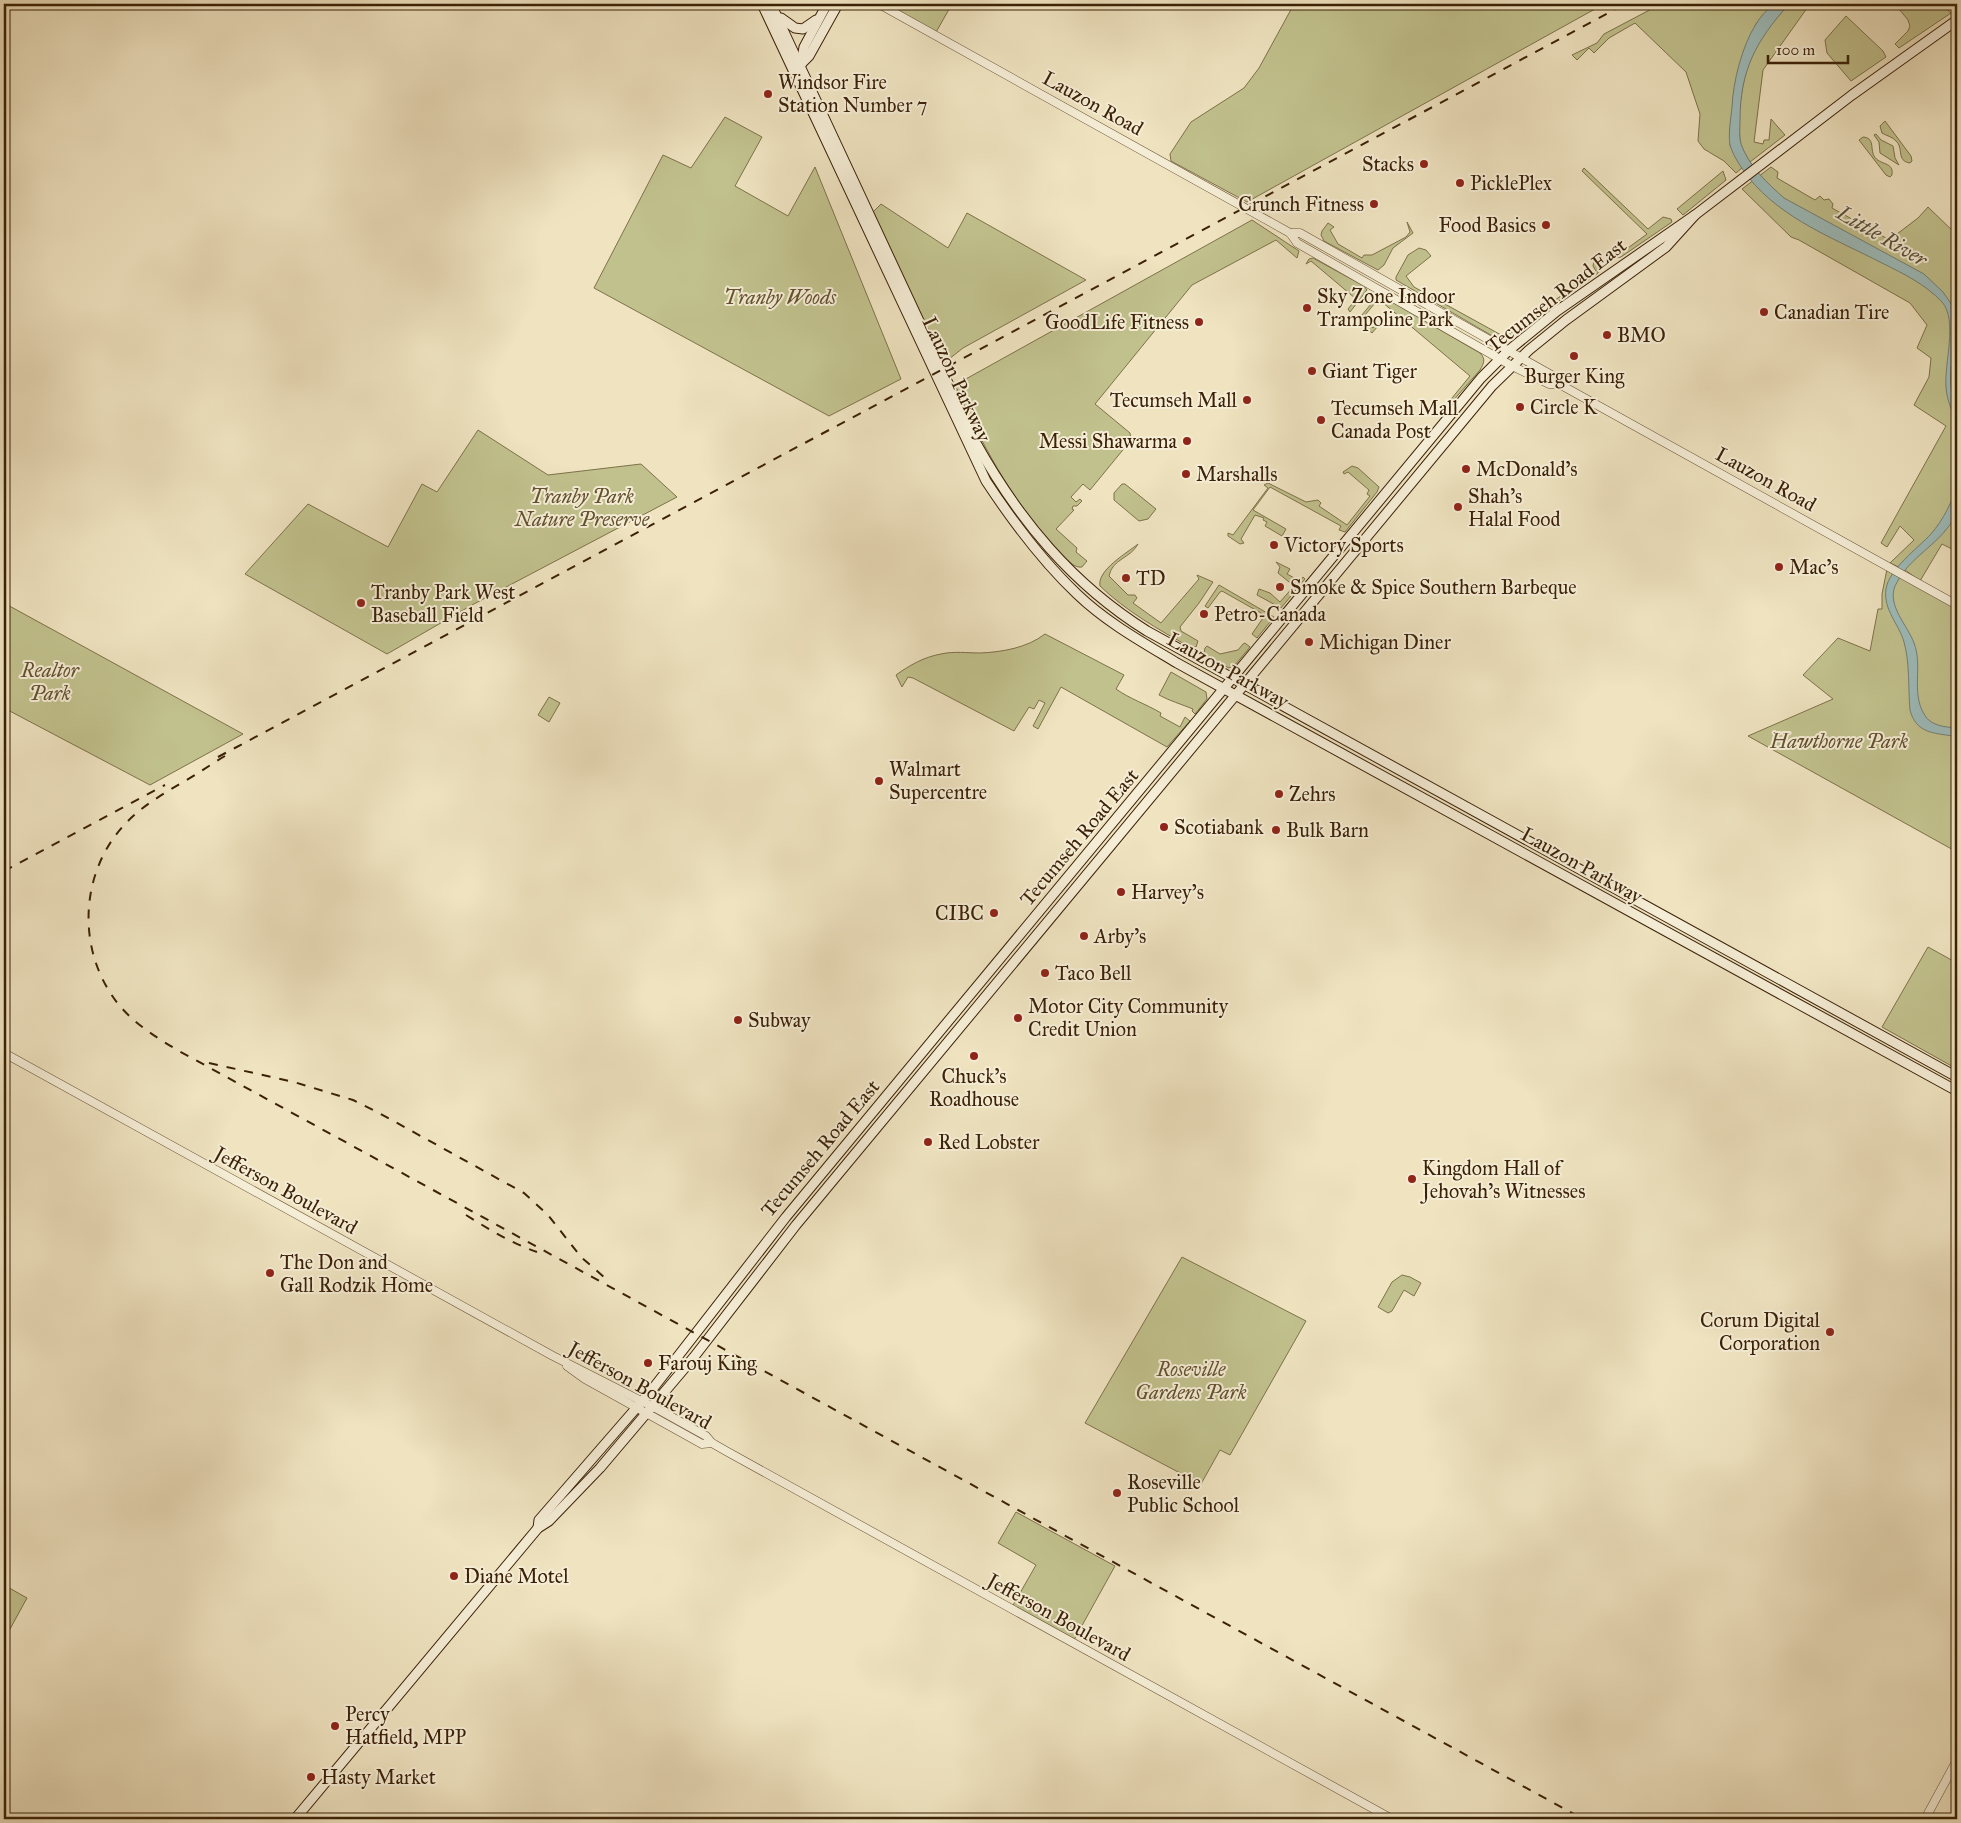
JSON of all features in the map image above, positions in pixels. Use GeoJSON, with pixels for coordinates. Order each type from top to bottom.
{"type":"FeatureCollection","features":[{"type":"Feature","properties":{"kind":"main road","name":"Lauzon Parkway"},"geometry":{"type":"LineString","coordinates":[[762,4],[797,67],[976,443],[993,474],[1025,521],[1073,574],[1124,616],[1244,685],[1957,1077]]}},
{"type":"Feature","properties":{"kind":"main road"},"geometry":{"type":"LineString","coordinates":[[797,67],[804,47],[827,4]]}},
{"type":"Feature","properties":{"kind":"main road"},"geometry":{"type":"LineString","coordinates":[[797,67],[809,56],[838,4]]}},
{"type":"Feature","properties":{"kind":"main road","name":"Lauzon Parkway"},"geometry":{"type":"LineString","coordinates":[[773,7],[797,67],[986,481],[1016,526],[1045,561],[1078,595],[1117,626],[1177,663],[1957,1091]]}},
{"type":"Feature","properties":{"kind":"main road"},"geometry":{"type":"LineString","coordinates":[[773,7],[789,26],[794,28],[803,29],[820,16]]}},
{"type":"Feature","properties":{"kind":"main road","name":"Tecumseh Road East"},"geometry":{"type":"LineString","coordinates":[[538,1528],[539,1520],[642,1401],[786,1217],[1476,385],[1501,358],[1557,312],[1695,215],[1852,94],[1957,20]]}},
{"type":"Feature","properties":{"kind":"main road","name":"Tecumseh Road East"},"geometry":{"type":"LineString","coordinates":[[295,1819],[538,1528],[549,1521],[600,1468],[694,1357],[823,1193],[1492,386],[1520,358],[1566,320],[1666,247],[1695,215]]}},
{"type":"Feature","properties":{"kind":"street","name":"Lauzon Road"},"geometry":{"type":"LineString","coordinates":[[879,4],[1290,233],[1297,243],[1512,366],[1549,384],[1559,384],[1957,605]]}},
{"type":"Feature","properties":{"kind":"street","name":"Lauzon Road"},"geometry":{"type":"LineString","coordinates":[[1290,233],[1300,233],[1555,377],[1559,384]]}},
{"type":"Feature","properties":{"kind":"street","name":"Jefferson Boulevard"},"geometry":{"type":"LineString","coordinates":[[4,1053],[553,1356],[652,1406],[706,1436],[712,1443],[1392,1819]]}},
{"type":"Feature","properties":{"kind":"street","name":"Jefferson Boulevard"},"geometry":{"type":"LineString","coordinates":[[553,1356],[585,1379],[646,1414],[702,1444],[712,1443]]}},
{"type":"Feature","properties":{"kind":"street"},"geometry":{"type":"LineString","coordinates":[[1924,1819],[1957,1760]]}},
{"type":"Feature","properties":{"kind":"green space"},"geometry":{"type":"Polygon","coordinates":[[[879,4],[952,4],[935,34],[879,4]]]}},
{"type":"Feature","properties":{"kind":"green space"},"geometry":{"type":"Polygon","coordinates":[[[1294,4],[1604,4],[1247,202],[1171,161],[1170,154],[1191,122],[1244,88],[1259,68],[1294,4]]]}},
{"type":"Feature","properties":{"kind":"green space"},"geometry":{"type":"Polygon","coordinates":[[[1661,4],[1773,4],[1756,24],[1730,145],[1742,168],[1736,173],[1724,161],[1704,149],[1698,141],[1700,114],[1686,72],[1635,23],[1609,38],[1594,53],[1589,48],[1577,60],[1572,55],[1597,43],[1604,34],[1661,4]]]}},
{"type":"Feature","properties":{"kind":"green space"},"geometry":{"type":"Polygon","coordinates":[[[1789,4],[1810,4],[1763,70],[1754,142],[1763,144],[1764,140],[1769,140],[1771,119],[1785,135],[1750,162],[1741,146],[1739,130],[1741,94],[1746,71],[1761,38],[1789,4]]]}},
{"type":"Feature","properties":{"kind":"green space"},"geometry":{"type":"Polygon","coordinates":[[[1895,4],[1941,4],[1951,13],[1899,48],[1895,44],[1908,31],[1910,26],[1908,20],[1895,4]]]}},
{"type":"Feature","properties":{"kind":"green space"},"geometry":{"type":"Polygon","coordinates":[[[1846,16],[1883,51],[1886,57],[1851,81],[1827,53],[1825,40],[1846,16]]]}},
{"type":"Feature","properties":{"kind":"green space","name":"Tranby Woods"},"geometry":{"type":"Polygon","coordinates":[[[725,117],[762,137],[735,186],[788,216],[815,167],[901,379],[829,416],[594,288],[663,155],[691,168],[725,117]]]}},
{"type":"Feature","properties":{"kind":"green space"},"geometry":{"type":"Polygon","coordinates":[[[1885,121],[1911,156],[1912,161],[1910,163],[1903,160],[1900,147],[1895,140],[1882,133],[1880,126],[1885,121]]]}},
{"type":"Feature","properties":{"kind":"green space"},"geometry":{"type":"Polygon","coordinates":[[[1876,134],[1881,140],[1893,146],[1895,158],[1899,165],[1880,153],[1879,142],[1874,135],[1876,134]]]}},
{"type":"Feature","properties":{"kind":"green space"},"geometry":{"type":"Polygon","coordinates":[[[1863,137],[1871,141],[1874,156],[1889,165],[1892,171],[1890,177],[1886,175],[1859,140],[1863,137]]]}},
{"type":"Feature","properties":{"kind":"green space"},"geometry":{"type":"Polygon","coordinates":[[[1771,167],[1778,172],[1777,178],[1815,200],[1820,196],[1824,200],[1829,199],[1833,204],[1832,208],[1886,238],[1895,232],[1897,234],[1918,218],[1928,207],[1957,235],[1957,548],[1956,551],[1942,544],[1920,581],[1905,570],[1890,563],[1914,540],[1900,526],[1887,547],[1881,543],[1946,426],[1914,405],[1929,377],[1931,358],[1917,348],[1927,325],[1910,303],[1791,237],[1742,189],[1771,167]]]}},
{"type":"Feature","properties":{"kind":"green space"},"geometry":{"type":"Polygon","coordinates":[[[1584,168],[1648,229],[1663,217],[1671,219],[1672,222],[1621,257],[1614,258],[1611,255],[1617,256],[1647,234],[1582,171],[1584,168]]]}},
{"type":"Feature","properties":{"kind":"green space"},"geometry":{"type":"Polygon","coordinates":[[[1723,171],[1726,180],[1683,215],[1677,209],[1723,171]]]}},
{"type":"Feature","properties":{"kind":"green space"},"geometry":{"type":"Polygon","coordinates":[[[881,204],[948,248],[967,213],[1086,280],[963,348],[944,363],[873,212],[881,204]]]}},
{"type":"Feature","properties":{"kind":"green space"},"geometry":{"type":"Polygon","coordinates":[[[1252,220],[1299,251],[1297,258],[1276,240],[1192,285],[1095,404],[1130,433],[1131,440],[1090,490],[1083,484],[1071,497],[1076,502],[1080,499],[1082,501],[1077,506],[1073,506],[1072,509],[1074,510],[1056,529],[1077,548],[1076,552],[1087,561],[1082,567],[1070,563],[1037,526],[1010,488],[986,449],[955,385],[1252,220]]]}},
{"type":"Feature","properties":{"kind":"green space"},"geometry":{"type":"Polygon","coordinates":[[[1407,222],[1413,233],[1393,248],[1384,265],[1378,270],[1324,241],[1321,235],[1328,223],[1334,227],[1330,230],[1338,244],[1362,258],[1364,255],[1372,255],[1406,237],[1410,232],[1407,222]]]}},
{"type":"Feature","properties":{"kind":"green space"},"geometry":{"type":"Polygon","coordinates":[[[1419,248],[1426,250],[1431,256],[1406,276],[1414,287],[1503,336],[1508,330],[1513,333],[1596,271],[1593,266],[1594,261],[1599,265],[1598,273],[1510,339],[1501,341],[1396,280],[1408,255],[1419,248]]]}},
{"type":"Feature","properties":{"kind":"green space"},"geometry":{"type":"Polygon","coordinates":[[[1313,258],[1364,286],[1367,290],[1350,312],[1348,309],[1356,299],[1311,261],[1306,264],[1309,259],[1313,258]]]}},
{"type":"Feature","properties":{"kind":"green space"},"geometry":{"type":"Polygon","coordinates":[[[1380,295],[1480,353],[1483,357],[1480,370],[1444,411],[1438,408],[1443,409],[1470,376],[1382,302],[1379,305],[1375,303],[1365,315],[1368,319],[1367,323],[1373,328],[1376,324],[1378,326],[1372,333],[1360,322],[1361,316],[1380,295]]]}},
{"type":"Feature","properties":{"kind":"green space","name":"Tranby Park Nature Preserve"},"geometry":{"type":"Polygon","coordinates":[[[478,430],[548,475],[641,464],[677,497],[472,605],[387,654],[245,574],[308,504],[388,547],[422,484],[437,492],[478,430]]]}},
{"type":"Feature","properties":{"kind":"green space"},"geometry":{"type":"Polygon","coordinates":[[[1352,466],[1358,468],[1379,487],[1345,532],[1339,530],[1341,526],[1270,487],[1253,510],[1286,529],[1282,536],[1265,526],[1267,522],[1263,520],[1264,518],[1255,515],[1241,539],[1244,543],[1240,544],[1228,536],[1228,533],[1233,535],[1268,488],[1264,485],[1268,483],[1306,502],[1318,500],[1321,503],[1319,506],[1347,525],[1370,496],[1367,494],[1369,490],[1348,472],[1344,474],[1343,472],[1352,466]]]}},
{"type":"Feature","properties":{"kind":"green space"},"geometry":{"type":"Polygon","coordinates":[[[1122,484],[1125,484],[1156,509],[1148,519],[1139,521],[1114,500],[1114,493],[1122,484]]]}},
{"type":"Feature","properties":{"kind":"green space"},"geometry":{"type":"Polygon","coordinates":[[[1138,544],[1131,553],[1114,566],[1109,576],[1128,595],[1135,595],[1137,598],[1133,603],[1161,623],[1199,579],[1197,575],[1213,582],[1180,627],[1181,631],[1198,641],[1196,647],[1190,647],[1143,620],[1100,586],[1100,580],[1108,568],[1138,544]]]}},
{"type":"Feature","properties":{"kind":"green space"},"geometry":{"type":"Polygon","coordinates":[[[1276,562],[1290,569],[1287,574],[1300,581],[1303,577],[1305,579],[1281,608],[1257,595],[1259,589],[1270,593],[1280,602],[1294,586],[1278,573],[1280,567],[1276,562]]]}},
{"type":"Feature","properties":{"kind":"green space","name":"Hawthorne Park"},"geometry":{"type":"Polygon","coordinates":[[[1887,569],[1957,608],[1957,852],[1748,736],[1833,699],[1803,675],[1838,638],[1870,651],[1878,609],[1882,609],[1882,594],[1887,569]]]}},
{"type":"Feature","properties":{"kind":"green space"},"geometry":{"type":"Polygon","coordinates":[[[1219,585],[1274,617],[1257,638],[1252,634],[1263,618],[1261,613],[1222,591],[1208,608],[1205,606],[1219,585]]]}},
{"type":"Feature","properties":{"kind":"green space","name":"Realtor Park"},"geometry":{"type":"Polygon","coordinates":[[[4,603],[243,734],[150,785],[4,708],[4,603]]]}},
{"type":"Feature","properties":{"kind":"green space"},"geometry":{"type":"Polygon","coordinates":[[[1045,634],[1124,675],[1116,689],[1161,713],[1160,716],[1180,727],[1185,717],[1190,721],[1167,747],[1061,687],[1038,729],[1033,726],[1045,703],[1039,700],[1034,709],[1029,707],[1014,731],[913,678],[908,677],[902,687],[896,675],[917,662],[935,655],[997,652],[1030,643],[1045,634]]]}},
{"type":"Feature","properties":{"kind":"green space"},"geometry":{"type":"Polygon","coordinates":[[[1245,643],[1250,647],[1235,665],[1229,668],[1205,656],[1204,653],[1207,646],[1220,654],[1238,650],[1245,643]]]}},
{"type":"Feature","properties":{"kind":"green space"},"geometry":{"type":"Polygon","coordinates":[[[1171,672],[1206,692],[1207,699],[1195,714],[1192,711],[1193,709],[1159,695],[1171,672]]]}},
{"type":"Feature","properties":{"kind":"green space"},"geometry":{"type":"Polygon","coordinates":[[[549,697],[560,703],[549,722],[538,715],[549,697]]]}},
{"type":"Feature","properties":{"kind":"green space"},"geometry":{"type":"Polygon","coordinates":[[[1928,947],[1957,963],[1957,1069],[1882,1027],[1928,947]]]}},
{"type":"Feature","properties":{"kind":"green space","name":"Roseville Gardens Park"},"geometry":{"type":"Polygon","coordinates":[[[1182,1257],[1306,1321],[1230,1455],[1220,1450],[1201,1484],[1085,1423],[1182,1257]]]}},
{"type":"Feature","properties":{"kind":"green space"},"geometry":{"type":"Polygon","coordinates":[[[1402,1275],[1421,1283],[1414,1296],[1404,1290],[1392,1311],[1388,1313],[1378,1307],[1392,1282],[1402,1275]]]}},
{"type":"Feature","properties":{"kind":"green space"},"geometry":{"type":"Polygon","coordinates":[[[1016,1512],[1115,1566],[1074,1640],[1012,1607],[1036,1565],[998,1543],[1016,1512]]]}},
{"type":"Feature","properties":{"kind":"green space"},"geometry":{"type":"Polygon","coordinates":[[[4,1585],[27,1598],[4,1640],[4,1585]]]}},
{"type":"Feature","properties":{"kind":"water"},"geometry":{"type":"Polygon","coordinates":[[[1773,4],[1789,4],[1767,31],[1752,57],[1747,71],[1743,86],[1740,121],[1740,142],[1744,152],[1759,174],[1784,198],[1924,274],[1943,292],[1952,305],[1957,318],[1957,423],[1947,392],[1946,377],[1950,331],[1947,310],[1942,302],[1914,280],[1793,217],[1762,192],[1749,178],[1733,154],[1729,131],[1734,87],[1739,64],[1751,33],[1773,4]]]}},
{"type":"Feature","properties":{"kind":"water"},"geometry":{"type":"Polygon","coordinates":[[[1957,484],[1958,507],[1956,514],[1943,534],[1908,566],[1895,586],[1893,593],[1899,616],[1914,643],[1918,661],[1917,688],[1920,706],[1930,721],[1938,725],[1957,728],[1957,736],[1953,736],[1932,733],[1921,728],[1913,718],[1910,710],[1906,650],[1902,635],[1887,604],[1886,589],[1888,581],[1898,566],[1935,529],[1950,504],[1957,484]]]}},
{"type":"Feature","properties":{"kind":"railway"},"geometry":{"type":"LineString","coordinates":[[218,757],[1625,4]]}},
{"type":"Feature","properties":{"kind":"railway"},"geometry":{"type":"LineString","coordinates":[[225,756],[160,796],[138,812],[125,824],[110,844],[99,866],[92,889],[89,913],[90,937],[95,961],[105,984],[119,1005],[140,1025],[179,1051],[1583,1819]]}},
{"type":"Feature","properties":{"kind":"railway"},"geometry":{"type":"LineString","coordinates":[[4,871],[165,785]]}},
{"type":"Feature","properties":{"kind":"railway"},"geometry":{"type":"LineString","coordinates":[[209,1063],[294,1082],[353,1100],[379,1113],[524,1193],[548,1215],[581,1257],[604,1277]]}},
{"type":"Feature","properties":{"kind":"railway"},"geometry":{"type":"LineString","coordinates":[[466,1215],[509,1240],[537,1252]]}},
{"type":"Feature","properties":{"kind":"place","name":"Windsor Fire Station Number 7"},"geometry":{"type":"Point","coordinates":[768,94]}},
{"type":"Feature","properties":{"kind":"place","name":"Stacks"},"geometry":{"type":"Point","coordinates":[1424,164]}},
{"type":"Feature","properties":{"kind":"place","name":"PicklePlex"},"geometry":{"type":"Point","coordinates":[1460,183]}},
{"type":"Feature","properties":{"kind":"place","name":"Crunch Fitness"},"geometry":{"type":"Point","coordinates":[1374,204]}},
{"type":"Feature","properties":{"kind":"place","name":"Food Basics"},"geometry":{"type":"Point","coordinates":[1546,225]}},
{"type":"Feature","properties":{"kind":"place","name":"Sky Zone Indoor Trampoline Park"},"geometry":{"type":"Point","coordinates":[1307,308]}},
{"type":"Feature","properties":{"kind":"place","name":"Canadian Tire"},"geometry":{"type":"Point","coordinates":[1764,312]}},
{"type":"Feature","properties":{"kind":"place","name":"GoodLife Fitness"},"geometry":{"type":"Point","coordinates":[1199,322]}},
{"type":"Feature","properties":{"kind":"place","name":"BMO"},"geometry":{"type":"Point","coordinates":[1607,335]}},
{"type":"Feature","properties":{"kind":"place","name":"Burger King"},"geometry":{"type":"Point","coordinates":[1574,356]}},
{"type":"Feature","properties":{"kind":"place","name":"Giant Tiger"},"geometry":{"type":"Point","coordinates":[1312,371]}},
{"type":"Feature","properties":{"kind":"place","name":"Tecumseh Mall"},"geometry":{"type":"Point","coordinates":[1247,400]}},
{"type":"Feature","properties":{"kind":"place","name":"Circle K"},"geometry":{"type":"Point","coordinates":[1520,407]}},
{"type":"Feature","properties":{"kind":"place","name":"Tecumseh Mall Canada Post"},"geometry":{"type":"Point","coordinates":[1321,420]}},
{"type":"Feature","properties":{"kind":"place","name":"Messi Shawarma"},"geometry":{"type":"Point","coordinates":[1187,441]}},
{"type":"Feature","properties":{"kind":"place","name":"McDonald's"},"geometry":{"type":"Point","coordinates":[1466,469]}},
{"type":"Feature","properties":{"kind":"place","name":"Marshalls"},"geometry":{"type":"Point","coordinates":[1186,474]}},
{"type":"Feature","properties":{"kind":"place","name":"Shah's Halal Food"},"geometry":{"type":"Point","coordinates":[1458,507]}},
{"type":"Feature","properties":{"kind":"place","name":"Victory Sports"},"geometry":{"type":"Point","coordinates":[1274,545]}},
{"type":"Feature","properties":{"kind":"place","name":"Mac's"},"geometry":{"type":"Point","coordinates":[1779,567]}},
{"type":"Feature","properties":{"kind":"place","name":"TD"},"geometry":{"type":"Point","coordinates":[1126,578]}},
{"type":"Feature","properties":{"kind":"place","name":"Smoke & Spice Southern Barbeque"},"geometry":{"type":"Point","coordinates":[1280,587]}},
{"type":"Feature","properties":{"kind":"place","name":"Tranby Park West Baseball Field"},"geometry":{"type":"Point","coordinates":[361,603]}},
{"type":"Feature","properties":{"kind":"place","name":"Petro-Canada"},"geometry":{"type":"Point","coordinates":[1204,614]}},
{"type":"Feature","properties":{"kind":"place","name":"Michigan Diner"},"geometry":{"type":"Point","coordinates":[1309,642]}},
{"type":"Feature","properties":{"kind":"place","name":"Walmart Supercentre"},"geometry":{"type":"Point","coordinates":[879,781]}},
{"type":"Feature","properties":{"kind":"place","name":"Zehrs"},"geometry":{"type":"Point","coordinates":[1279,794]}},
{"type":"Feature","properties":{"kind":"place","name":"Scotiabank"},"geometry":{"type":"Point","coordinates":[1164,827]}},
{"type":"Feature","properties":{"kind":"place","name":"Bulk Barn"},"geometry":{"type":"Point","coordinates":[1276,830]}},
{"type":"Feature","properties":{"kind":"place","name":"Harvey's"},"geometry":{"type":"Point","coordinates":[1121,892]}},
{"type":"Feature","properties":{"kind":"place","name":"CIBC"},"geometry":{"type":"Point","coordinates":[994,913]}},
{"type":"Feature","properties":{"kind":"place","name":"Arby's"},"geometry":{"type":"Point","coordinates":[1084,936]}},
{"type":"Feature","properties":{"kind":"place","name":"Taco Bell"},"geometry":{"type":"Point","coordinates":[1045,973]}},
{"type":"Feature","properties":{"kind":"place","name":"Motor City Community Credit Union"},"geometry":{"type":"Point","coordinates":[1018,1018]}},
{"type":"Feature","properties":{"kind":"place","name":"Subway"},"geometry":{"type":"Point","coordinates":[738,1020]}},
{"type":"Feature","properties":{"kind":"place","name":"Chuck's Roadhouse"},"geometry":{"type":"Point","coordinates":[974,1056]}},
{"type":"Feature","properties":{"kind":"place","name":"Red Lobster"},"geometry":{"type":"Point","coordinates":[928,1142]}},
{"type":"Feature","properties":{"kind":"place","name":"Kingdom Hall of Jehovah's Witnesses"},"geometry":{"type":"Point","coordinates":[1412,1179]}},
{"type":"Feature","properties":{"kind":"place","name":"The Don and Gall Rodzik Home"},"geometry":{"type":"Point","coordinates":[270,1273]}},
{"type":"Feature","properties":{"kind":"place","name":"Corum Digital Corporation"},"geometry":{"type":"Point","coordinates":[1830,1332]}},
{"type":"Feature","properties":{"kind":"place","name":"Farouj King"},"geometry":{"type":"Point","coordinates":[648,1363]}},
{"type":"Feature","properties":{"kind":"place","name":"Roseville Public School"},"geometry":{"type":"Point","coordinates":[1117,1493]}},
{"type":"Feature","properties":{"kind":"place","name":"Diane Motel"},"geometry":{"type":"Point","coordinates":[454,1576]}},
{"type":"Feature","properties":{"kind":"place","name":"Percy Hatfield, MPP"},"geometry":{"type":"Point","coordinates":[335,1726]}},
{"type":"Feature","properties":{"kind":"place","name":"Hasty Market"},"geometry":{"type":"Point","coordinates":[311,1777]}},
{"type":"Feature","properties":{"kind":"water label","name":"Little River"},"geometry":{"type":"Point","coordinates":[1882,236]}}]}
